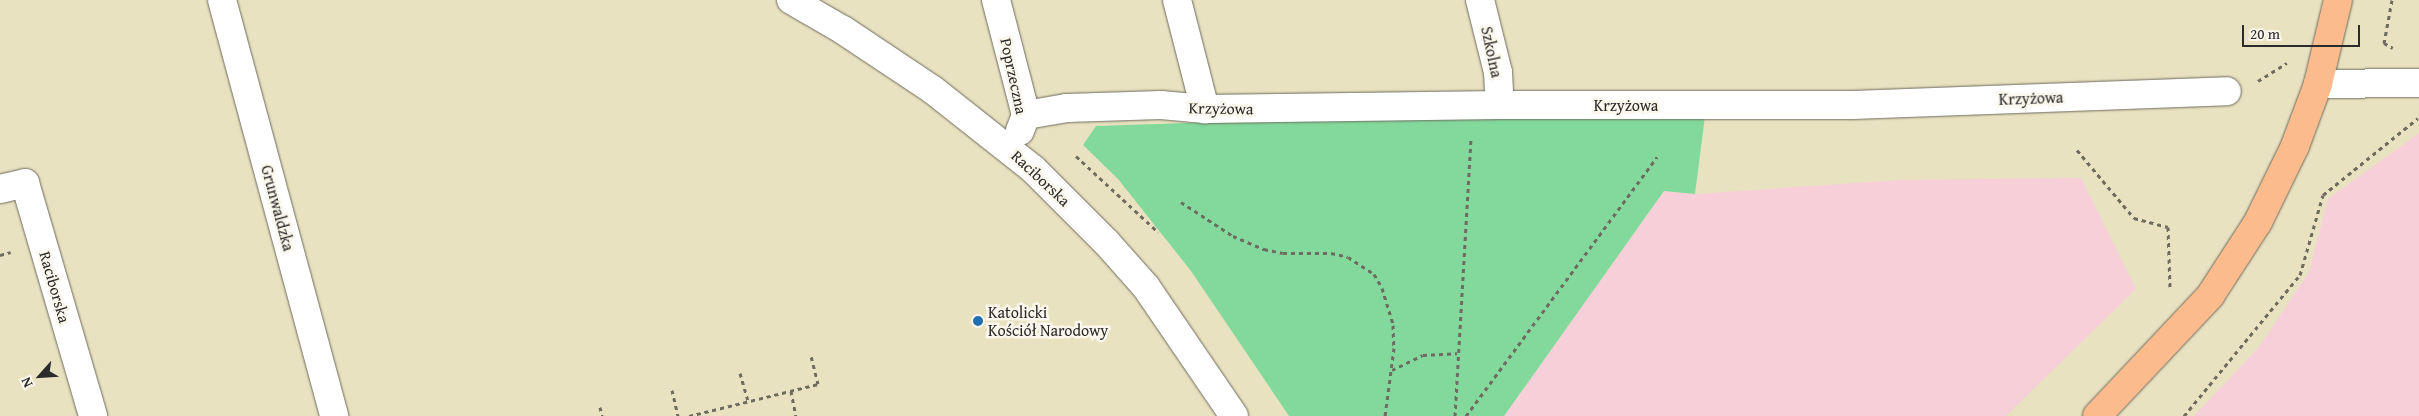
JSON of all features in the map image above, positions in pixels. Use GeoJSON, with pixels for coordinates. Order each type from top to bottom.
{"type":"FeatureCollection","features":[{"type":"Feature","properties":{"kind":"main road"},"geometry":{"type":"LineString","coordinates":[[2096,416],[2210,296],[2234,262],[2258,222],[2295,146],[2318,84],[2338,0]]}},
{"type":"Feature","properties":{"kind":"street","name":"Grunwaldzka"},"geometry":{"type":"LineString","coordinates":[[222,0],[334,416]]}},
{"type":"Feature","properties":{"kind":"street","name":"Raciborska"},"geometry":{"type":"LineString","coordinates":[[791,0],[910,74],[1010,149],[1081,216],[1146,287],[1234,416]]}},
{"type":"Feature","properties":{"kind":"street","name":"Poprzeczna"},"geometry":{"type":"LineString","coordinates":[[996,0],[1026,115],[1010,149]]}},
{"type":"Feature","properties":{"kind":"street"},"geometry":{"type":"LineString","coordinates":[[1177,0],[1205,109]]}},
{"type":"Feature","properties":{"kind":"street","name":"Szkolna"},"geometry":{"type":"LineString","coordinates":[[1480,0],[1498,72],[1500,105]]}},
{"type":"Feature","properties":{"kind":"street"},"geometry":{"type":"LineString","coordinates":[[2318,84],[2419,84]]}},
{"type":"Feature","properties":{"kind":"street","name":"Krzyżowa"},"geometry":{"type":"LineString","coordinates":[[1026,115],[1108,106],[1161,105],[1205,109],[1500,105],[1853,105],[2227,91]]}},
{"type":"Feature","properties":{"kind":"street","name":"Raciborska"},"geometry":{"type":"LineString","coordinates":[[0,189],[25,183],[93,416]]}},
{"type":"Feature","properties":{"kind":"path"},"geometry":{"type":"LineString","coordinates":[[2392,0],[2384,43],[2402,50]]}},
{"type":"Feature","properties":{"kind":"path"},"geometry":{"type":"LineString","coordinates":[[1455,416],[1457,352],[1471,164],[1470,106]]}},
{"type":"Feature","properties":{"kind":"path"},"geometry":{"type":"LineString","coordinates":[[2184,416],[2300,276],[2322,195],[2419,118]]}},
{"type":"Feature","properties":{"kind":"path"},"geometry":{"type":"LineString","coordinates":[[2077,150],[2134,218],[2168,228],[2170,289]]}},
{"type":"Feature","properties":{"kind":"path"},"geometry":{"type":"LineString","coordinates":[[1076,156],[1158,232]]}},
{"type":"Feature","properties":{"kind":"path"},"geometry":{"type":"LineString","coordinates":[[1466,416],[1657,157]]}},
{"type":"Feature","properties":{"kind":"path"},"geometry":{"type":"LineString","coordinates":[[1181,202],[1233,236],[1264,249],[1283,253],[1330,253],[1363,264],[1382,288],[1390,308],[1394,348],[1385,416]]}},
{"type":"Feature","properties":{"kind":"path"},"geometry":{"type":"LineString","coordinates":[[1391,370],[1423,355],[1457,352]]}},
{"type":"Feature","properties":{"kind":"path"},"geometry":{"type":"LineString","coordinates":[[689,416],[818,384],[811,355]]}},
{"type":"Feature","properties":{"kind":"path"},"geometry":{"type":"LineString","coordinates":[[740,372],[748,402]]}},
{"type":"Feature","properties":{"kind":"path"},"geometry":{"type":"LineString","coordinates":[[672,390],[678,416]]}},
{"type":"Feature","properties":{"kind":"path"},"geometry":{"type":"LineString","coordinates":[[791,391],[796,416]]}},
{"type":"Feature","properties":{"kind":"path"},"geometry":{"type":"LineString","coordinates":[[600,407],[602,416]]}},
{"type":"Feature","properties":{"kind":"shaded area"},"geometry":{"type":"Polygon","coordinates":[[[2419,133],[2419,416],[2194,416],[2259,347],[2309,272],[2328,199],[2419,133]]]}},
{"type":"Feature","properties":{"kind":"shaded area"},"geometry":{"type":"Polygon","coordinates":[[[2081,178],[2136,289],[2006,416],[1504,416],[1664,191],[1695,194],[1899,180],[2081,178]]]}},
{"type":"Feature","properties":{"kind":"green space"},"geometry":{"type":"Polygon","coordinates":[[[1459,114],[1705,116],[1695,194],[1664,191],[1504,416],[1289,416],[1191,271],[1118,179],[1083,145],[1096,126],[1459,114]]]}},
{"type":"Feature","properties":{"kind":"place","name":"Katolicki Kościół Narodowy"},"geometry":{"type":"Point","coordinates":[978,321]}}]}
